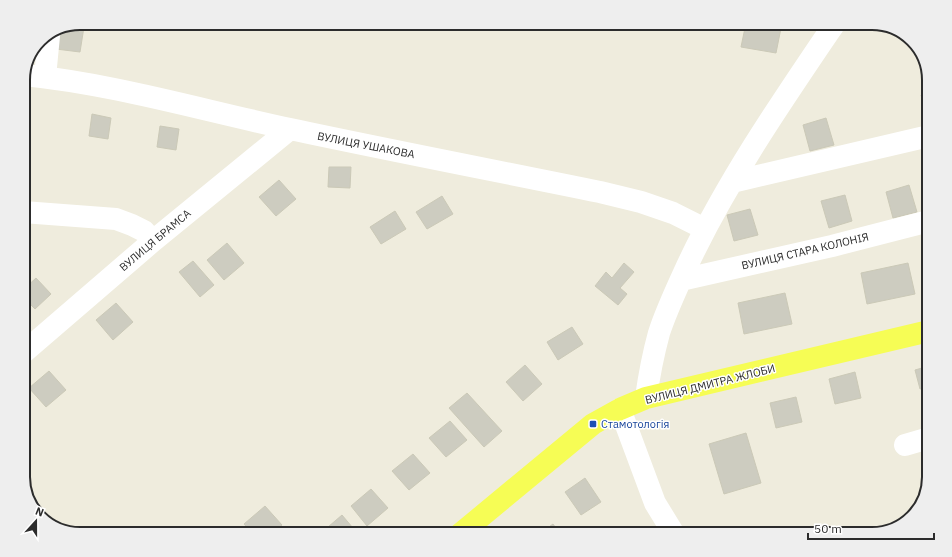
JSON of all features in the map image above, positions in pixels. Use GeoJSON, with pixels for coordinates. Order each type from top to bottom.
{"type":"FeatureCollection","features":[{"type":"Feature","properties":{"kind":"main road","name":"ВУЛИЦЯ ДМИТРА ЖЛОБИ"},"geometry":{"type":"LineString","coordinates":[[468,527],[593,424],[646,398],[922,333]]}},
{"type":"Feature","properties":{"kind":"street"},"geometry":{"type":"LineString","coordinates":[[646,398],[651,363],[660,332],[681,280],[705,229],[732,182],[830,30]]}},
{"type":"Feature","properties":{"kind":"street"},"geometry":{"type":"LineString","coordinates":[[45,77],[48,42]]}},
{"type":"Feature","properties":{"kind":"street","name":"ВУЛИЦЯ УШАКОВА"},"geometry":{"type":"LineString","coordinates":[[30,76],[45,77],[173,102],[290,129],[600,192],[634,200],[673,213],[705,229]]}},
{"type":"Feature","properties":{"kind":"street","name":"ВУЛИЦЯ БРАМСА"},"geometry":{"type":"LineString","coordinates":[[30,347],[153,241],[290,129]]}},
{"type":"Feature","properties":{"kind":"street"},"geometry":{"type":"LineString","coordinates":[[732,182],[922,138]]}},
{"type":"Feature","properties":{"kind":"street"},"geometry":{"type":"LineString","coordinates":[[30,213],[116,219],[132,224],[144,231],[153,241]]}},
{"type":"Feature","properties":{"kind":"street","name":"ВУЛИЦЯ СТАРА КОЛОНІЯ"},"geometry":{"type":"LineString","coordinates":[[681,280],[832,246],[922,224]]}},
{"type":"Feature","properties":{"kind":"street"},"geometry":{"type":"LineString","coordinates":[[620,410],[655,502],[670,527]]}},
{"type":"Feature","properties":{"kind":"street"},"geometry":{"type":"LineString","coordinates":[[904,445],[922,440]]}},
{"type":"Feature","properties":{"kind":"building"},"geometry":{"type":"Polygon","coordinates":[[[84,30],[80,52],[56,49],[58,35],[70,31],[84,30]]]}},
{"type":"Feature","properties":{"kind":"building"},"geometry":{"type":"Polygon","coordinates":[[[745,30],[781,30],[776,53],[741,47],[745,30]]]}},
{"type":"Feature","properties":{"kind":"building"},"geometry":{"type":"Polygon","coordinates":[[[92,114],[111,118],[108,139],[89,136],[92,114]]]}},
{"type":"Feature","properties":{"kind":"building"},"geometry":{"type":"Polygon","coordinates":[[[826,118],[834,145],[810,151],[803,125],[826,118]]]}},
{"type":"Feature","properties":{"kind":"building"},"geometry":{"type":"Polygon","coordinates":[[[160,126],[179,129],[176,150],[157,147],[160,126]]]}},
{"type":"Feature","properties":{"kind":"building"},"geometry":{"type":"Polygon","coordinates":[[[329,167],[351,167],[350,188],[328,187],[329,167]]]}},
{"type":"Feature","properties":{"kind":"building"},"geometry":{"type":"Polygon","coordinates":[[[279,180],[296,199],[276,216],[259,197],[279,180]]]}},
{"type":"Feature","properties":{"kind":"building"},"geometry":{"type":"Polygon","coordinates":[[[909,185],[917,212],[893,218],[886,192],[909,185]]]}},
{"type":"Feature","properties":{"kind":"building"},"geometry":{"type":"Polygon","coordinates":[[[845,195],[852,221],[829,228],[821,201],[845,195]]]}},
{"type":"Feature","properties":{"kind":"building"},"geometry":{"type":"Polygon","coordinates":[[[442,196],[453,214],[427,229],[416,212],[442,196]]]}},
{"type":"Feature","properties":{"kind":"building"},"geometry":{"type":"Polygon","coordinates":[[[750,209],[758,235],[734,241],[727,215],[750,209]]]}},
{"type":"Feature","properties":{"kind":"building"},"geometry":{"type":"Polygon","coordinates":[[[395,211],[406,229],[381,244],[370,227],[395,211]]]}},
{"type":"Feature","properties":{"kind":"building"},"geometry":{"type":"Polygon","coordinates":[[[227,243],[244,263],[224,280],[207,260],[227,243]]]}},
{"type":"Feature","properties":{"kind":"building"},"geometry":{"type":"Polygon","coordinates":[[[193,261],[214,285],[200,297],[179,272],[193,261]]]}},
{"type":"Feature","properties":{"kind":"building"},"geometry":{"type":"Polygon","coordinates":[[[624,263],[634,272],[620,288],[627,294],[618,305],[595,286],[606,272],[612,278],[624,263]]]}},
{"type":"Feature","properties":{"kind":"building"},"geometry":{"type":"Polygon","coordinates":[[[908,263],[915,294],[867,304],[861,273],[908,263]]]}},
{"type":"Feature","properties":{"kind":"building"},"geometry":{"type":"Polygon","coordinates":[[[36,278],[51,294],[35,309],[30,304],[30,284],[36,278]]]}},
{"type":"Feature","properties":{"kind":"building"},"geometry":{"type":"Polygon","coordinates":[[[785,293],[792,324],[744,334],[738,303],[785,293]]]}},
{"type":"Feature","properties":{"kind":"building"},"geometry":{"type":"Polygon","coordinates":[[[116,303],[133,322],[113,340],[96,320],[116,303]]]}},
{"type":"Feature","properties":{"kind":"building"},"geometry":{"type":"Polygon","coordinates":[[[572,327],[583,344],[558,360],[547,342],[572,327]]]}},
{"type":"Feature","properties":{"kind":"building"},"geometry":{"type":"Polygon","coordinates":[[[525,365],[542,384],[523,401],[506,382],[525,365]]]}},
{"type":"Feature","properties":{"kind":"building"},"geometry":{"type":"Polygon","coordinates":[[[922,368],[922,389],[920,389],[915,370],[922,368]]]}},
{"type":"Feature","properties":{"kind":"building"},"geometry":{"type":"Polygon","coordinates":[[[49,371],[66,390],[46,407],[30,389],[30,387],[49,371]]]}},
{"type":"Feature","properties":{"kind":"building"},"geometry":{"type":"Polygon","coordinates":[[[855,372],[861,398],[835,404],[829,379],[855,372]]]}},
{"type":"Feature","properties":{"kind":"building"},"geometry":{"type":"Polygon","coordinates":[[[467,393],[502,431],[484,447],[449,408],[467,393]]]}},
{"type":"Feature","properties":{"kind":"building"},"geometry":{"type":"Polygon","coordinates":[[[796,397],[802,422],[776,428],[770,403],[796,397]]]}},
{"type":"Feature","properties":{"kind":"building"},"geometry":{"type":"Polygon","coordinates":[[[450,421],[467,440],[446,457],[429,438],[450,421]]]}},
{"type":"Feature","properties":{"kind":"building"},"geometry":{"type":"Polygon","coordinates":[[[746,433],[761,483],[724,494],[709,444],[746,433]]]}},
{"type":"Feature","properties":{"kind":"building"},"geometry":{"type":"Polygon","coordinates":[[[413,454],[430,473],[409,490],[392,471],[413,454]]]}},
{"type":"Feature","properties":{"kind":"building"},"geometry":{"type":"Polygon","coordinates":[[[585,478],[601,502],[581,515],[565,492],[585,478]]]}},
{"type":"Feature","properties":{"kind":"building"},"geometry":{"type":"Polygon","coordinates":[[[371,489],[388,508],[367,526],[351,506],[371,489]]]}},
{"type":"Feature","properties":{"kind":"building"},"geometry":{"type":"Polygon","coordinates":[[[265,506],[282,525],[280,527],[247,527],[244,524],[265,506]]]}},
{"type":"Feature","properties":{"kind":"building"},"geometry":{"type":"Polygon","coordinates":[[[342,515],[352,527],[328,527],[342,515]]]}},
{"type":"Feature","properties":{"kind":"place","name":"Стамотологія"},"geometry":{"type":"Point","coordinates":[593,424]}}]}
